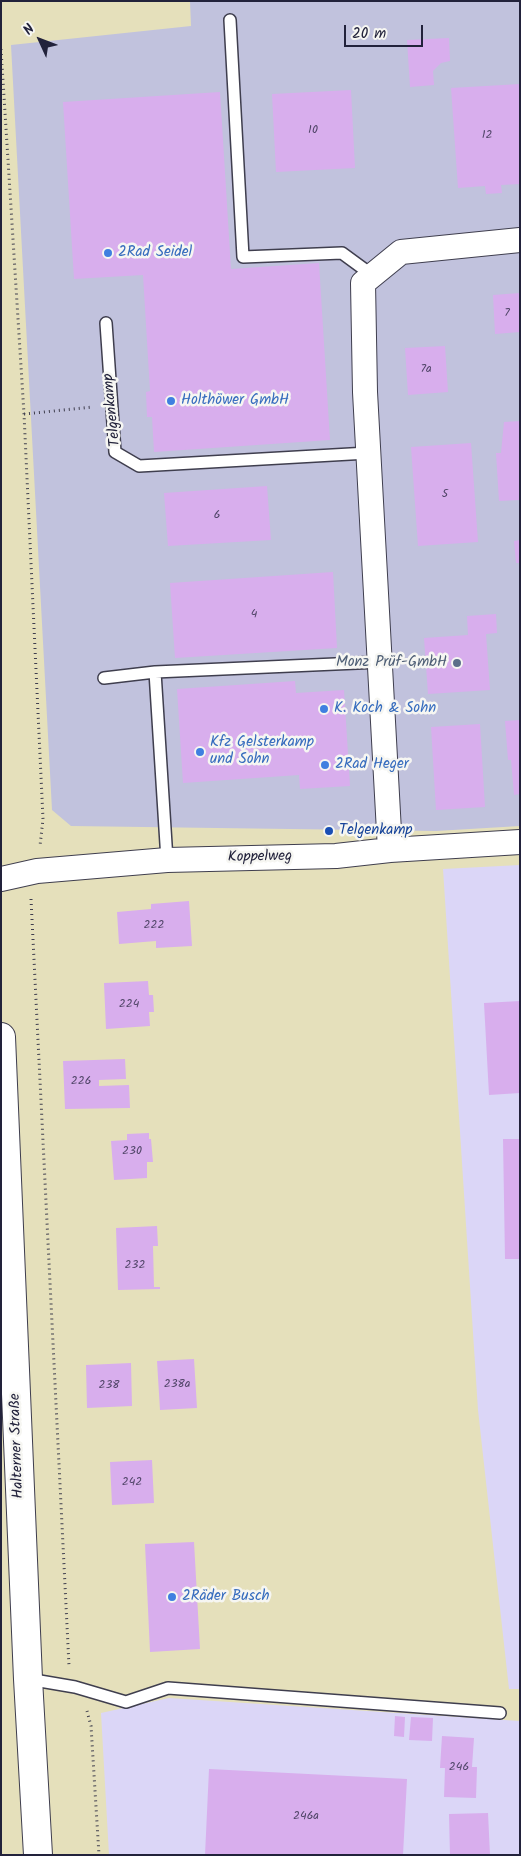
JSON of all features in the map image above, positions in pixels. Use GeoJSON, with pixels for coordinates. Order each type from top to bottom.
{"type":"FeatureCollection","features":[{"type":"Feature","properties":{"kind":"main road","name":"Halterner Straße"},"geometry":{"type":"LineString","coordinates":[[1,1037],[28,1679],[38,1855]]}},
{"type":"Feature","properties":{"kind":"street"},"geometry":{"type":"LineString","coordinates":[[390,850],[365,392],[363,283],[400,252],[520,240]]}},
{"type":"Feature","properties":{"kind":"street","name":"Koppelweg"},"geometry":{"type":"LineString","coordinates":[[1,879],[37,872],[167,860],[336,856],[390,850],[520,842]]}},
{"type":"Feature","properties":{"kind":"lane"},"geometry":{"type":"LineString","coordinates":[[230,20],[243,257],[342,253],[372,276]]}},
{"type":"Feature","properties":{"kind":"lane","name":"Telgenkamp"},"geometry":{"type":"LineString","coordinates":[[106,323],[115,452],[139,466],[368,453]]}},
{"type":"Feature","properties":{"kind":"lane"},"geometry":{"type":"LineString","coordinates":[[104,678],[155,672],[380,662]]}},
{"type":"Feature","properties":{"kind":"lane"},"geometry":{"type":"LineString","coordinates":[[155,672],[167,860]]}},
{"type":"Feature","properties":{"kind":"lane"},"geometry":{"type":"LineString","coordinates":[[28,1679],[75,1687],[126,1702],[168,1688],[500,1713]]}},
{"type":"Feature","properties":{"kind":"path"},"geometry":{"type":"LineString","coordinates":[[1,49],[24,414],[43,819],[37,872],[30,899],[68,1654],[69,1671],[75,1687],[86,1706],[90,1726],[98,1855]]}},
{"type":"Feature","properties":{"kind":"path"},"geometry":{"type":"LineString","coordinates":[[24,414],[111,405]]}},
{"type":"Feature","properties":{"kind":"shaded area"},"geometry":{"type":"Polygon","coordinates":[[[190,1],[520,1],[520,826],[436,831],[71,826],[52,810],[11,45],[191,26],[190,1]]]}},
{"type":"Feature","properties":{"kind":"shaded area"},"geometry":{"type":"Polygon","coordinates":[[[520,865],[520,1689],[509,1689],[478,1410],[443,869],[520,865]]]}},
{"type":"Feature","properties":{"kind":"shaded area"},"geometry":{"type":"Polygon","coordinates":[[[169,1698],[520,1721],[520,1855],[109,1855],[101,1713],[169,1698]]]}},
{"type":"Feature","properties":{"kind":"building"},"geometry":{"type":"Polygon","coordinates":[[[449,38],[450,61],[441,63],[433,71],[434,85],[410,87],[407,40],[449,38]]]}},
{"type":"Feature","properties":{"kind":"building"},"geometry":{"type":"Polygon","coordinates":[[[520,84],[520,184],[501,185],[502,193],[486,194],[485,186],[458,188],[451,88],[520,84]]]}},
{"type":"Feature","properties":{"kind":"building"},"geometry":{"type":"Polygon","coordinates":[[[351,90],[355,168],[276,172],[272,94],[351,90]]]}},
{"type":"Feature","properties":{"kind":"building"},"geometry":{"type":"Polygon","coordinates":[[[220,92],[231,269],[319,263],[330,440],[154,452],[152,417],[147,417],[146,392],[150,391],[143,275],[74,279],[63,102],[220,92]]]}},
{"type":"Feature","properties":{"kind":"building"},"geometry":{"type":"Polygon","coordinates":[[[520,293],[520,332],[495,334],[493,295],[520,293]]]}},
{"type":"Feature","properties":{"kind":"building"},"geometry":{"type":"Polygon","coordinates":[[[445,346],[448,392],[408,395],[405,348],[445,346]]]}},
{"type":"Feature","properties":{"kind":"building"},"geometry":{"type":"Polygon","coordinates":[[[520,421],[520,500],[499,501],[496,453],[501,453],[504,422],[520,421]]]}},
{"type":"Feature","properties":{"kind":"building"},"geometry":{"type":"Polygon","coordinates":[[[471,443],[478,542],[418,546],[411,447],[471,443]]]}},
{"type":"Feature","properties":{"kind":"building"},"geometry":{"type":"Polygon","coordinates":[[[267,486],[271,540],[168,546],[164,493],[267,486]]]}},
{"type":"Feature","properties":{"kind":"building"},"geometry":{"type":"Polygon","coordinates":[[[520,540],[520,563],[516,563],[514,541],[520,540]]]}},
{"type":"Feature","properties":{"kind":"building"},"geometry":{"type":"Polygon","coordinates":[[[333,572],[337,648],[175,658],[170,583],[333,572]]]}},
{"type":"Feature","properties":{"kind":"building"},"geometry":{"type":"Polygon","coordinates":[[[496,614],[497,633],[486,634],[490,690],[428,694],[424,638],[468,635],[467,616],[496,614]]]}},
{"type":"Feature","properties":{"kind":"building"},"geometry":{"type":"Polygon","coordinates":[[[295,681],[296,693],[344,690],[350,786],[300,789],[299,775],[183,783],[177,689],[295,681]]]}},
{"type":"Feature","properties":{"kind":"building"},"geometry":{"type":"Polygon","coordinates":[[[520,720],[520,794],[514,795],[511,760],[508,760],[505,721],[520,720]]]}},
{"type":"Feature","properties":{"kind":"building"},"geometry":{"type":"Polygon","coordinates":[[[480,724],[485,807],[436,810],[431,727],[480,724]]]}},
{"type":"Feature","properties":{"kind":"building"},"geometry":{"type":"Polygon","coordinates":[[[189,901],[192,946],[156,948],[156,941],[119,944],[117,912],[151,909],[151,904],[189,901]]]}},
{"type":"Feature","properties":{"kind":"building"},"geometry":{"type":"Polygon","coordinates":[[[148,981],[149,995],[153,995],[154,1012],[149,1012],[150,1026],[106,1029],[104,983],[148,981]]]}},
{"type":"Feature","properties":{"kind":"building"},"geometry":{"type":"Polygon","coordinates":[[[520,1001],[520,1093],[489,1095],[484,1003],[520,1001]]]}},
{"type":"Feature","properties":{"kind":"building"},"geometry":{"type":"Polygon","coordinates":[[[125,1059],[126,1079],[99,1080],[99,1086],[129,1085],[130,1108],[65,1109],[63,1061],[125,1059]]]}},
{"type":"Feature","properties":{"kind":"building"},"geometry":{"type":"Polygon","coordinates":[[[149,1133],[153,1162],[147,1162],[147,1178],[114,1180],[111,1141],[127,1140],[127,1134],[149,1133]]]}},
{"type":"Feature","properties":{"kind":"building"},"geometry":{"type":"Polygon","coordinates":[[[503,1139],[520,1139],[520,1259],[505,1259],[503,1139]]]}},
{"type":"Feature","properties":{"kind":"building"},"geometry":{"type":"Polygon","coordinates":[[[157,1226],[158,1246],[153,1246],[154,1287],[160,1287],[160,1289],[118,1290],[116,1228],[157,1226]]]}},
{"type":"Feature","properties":{"kind":"building"},"geometry":{"type":"Polygon","coordinates":[[[194,1359],[197,1408],[160,1410],[157,1361],[194,1359]]]}},
{"type":"Feature","properties":{"kind":"building"},"geometry":{"type":"Polygon","coordinates":[[[131,1363],[132,1406],[87,1408],[86,1365],[131,1363]]]}},
{"type":"Feature","properties":{"kind":"building"},"geometry":{"type":"Polygon","coordinates":[[[152,1460],[154,1503],[112,1505],[110,1462],[152,1460]]]}},
{"type":"Feature","properties":{"kind":"building","name":"2Räder Busch"},"geometry":{"type":"Polygon","coordinates":[[[194,1542],[200,1649],[150,1652],[145,1544],[194,1542]]]}},
{"type":"Feature","properties":{"kind":"building"},"geometry":{"type":"Polygon","coordinates":[[[395,1716],[405,1717],[404,1737],[394,1736],[395,1716]]]}},
{"type":"Feature","properties":{"kind":"building"},"geometry":{"type":"Polygon","coordinates":[[[411,1717],[433,1718],[432,1741],[409,1740],[411,1717]]]}},
{"type":"Feature","properties":{"kind":"building"},"geometry":{"type":"Polygon","coordinates":[[[442,1736],[474,1738],[472,1767],[477,1767],[476,1798],[444,1797],[445,1768],[440,1768],[442,1736]]]}},
{"type":"Feature","properties":{"kind":"building"},"geometry":{"type":"Polygon","coordinates":[[[209,1769],[407,1779],[403,1855],[205,1855],[209,1769]]]}},
{"type":"Feature","properties":{"kind":"building"},"geometry":{"type":"Polygon","coordinates":[[[488,1813],[490,1855],[450,1855],[449,1814],[488,1813]]]}},
{"type":"Feature","properties":{"kind":"place","name":"2Rad Seidel"},"geometry":{"type":"Point","coordinates":[108,253]}},
{"type":"Feature","properties":{"kind":"place","name":"Holthöwer GmbH"},"geometry":{"type":"Point","coordinates":[171,401]}},
{"type":"Feature","properties":{"kind":"place","name":"Monz Prüf-GmbH"},"geometry":{"type":"Point","coordinates":[457,663]}},
{"type":"Feature","properties":{"kind":"place","name":"K. Koch & Sohn"},"geometry":{"type":"Point","coordinates":[324,709]}},
{"type":"Feature","properties":{"kind":"place","name":"Kfz Gelsterkamp und Sohn"},"geometry":{"type":"Point","coordinates":[200,752]}},
{"type":"Feature","properties":{"kind":"place","name":"2Rad Heger"},"geometry":{"type":"Point","coordinates":[325,765]}},
{"type":"Feature","properties":{"kind":"place","name":"Telgenkamp"},"geometry":{"type":"Point","coordinates":[329,831]}},
{"type":"Feature","properties":{"kind":"place","name":"2Räder Busch"},"geometry":{"type":"Point","coordinates":[172,1597]}}]}
